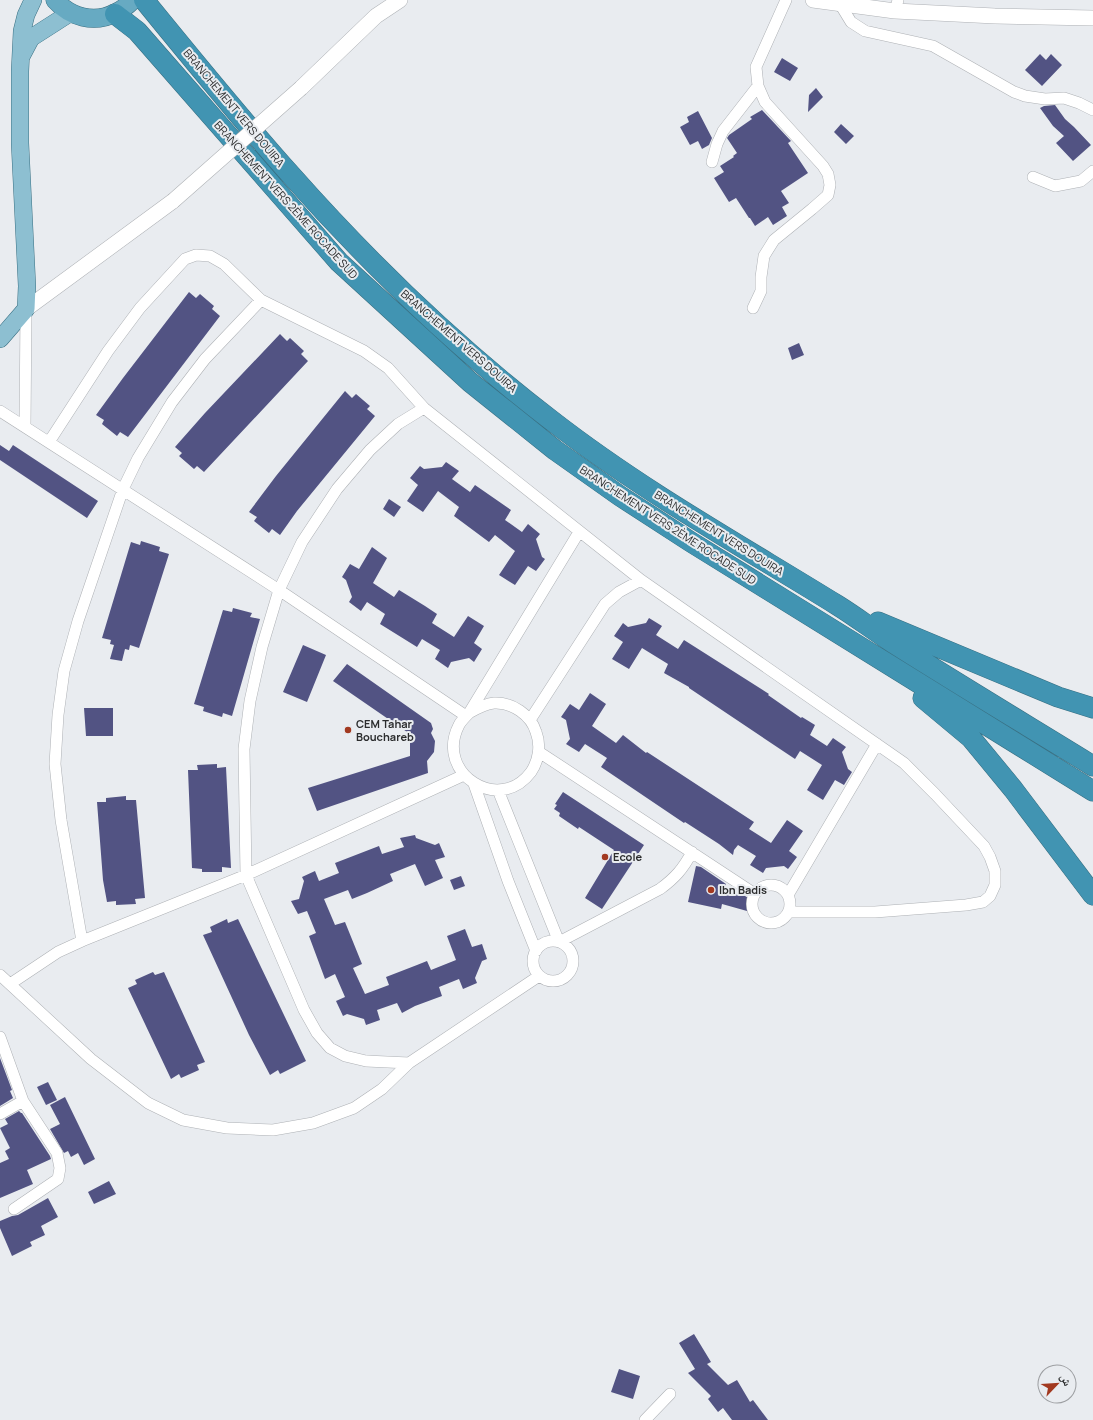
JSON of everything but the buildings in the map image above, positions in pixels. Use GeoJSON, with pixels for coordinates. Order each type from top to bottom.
{"type":"FeatureCollection","features":[{"type":"Feature","properties":{"kind":"highway"},"geometry":{"type":"LineString","coordinates":[[55,0],[70,13],[84,18],[100,18],[115,14],[133,0]]}},
{"type":"Feature","properties":{"kind":"highway","name":"BRANCHEMENT VERS DOUIRA"},"geometry":{"type":"LineString","coordinates":[[144,0],[296,181],[399,288],[465,349],[550,419],[599,456],[675,506],[839,606]]}},
{"type":"Feature","properties":{"kind":"highway","name":"BRANCHEMENT VERS 2ÈME ROCADE SUD"},"geometry":{"type":"LineString","coordinates":[[115,14],[137,31],[339,262],[470,382],[555,450],[620,496],[820,622]]}},
{"type":"Feature","properties":{"kind":"highway"},"geometry":{"type":"LineString","coordinates":[[839,606],[1058,697],[1093,708]]}},
{"type":"Feature","properties":{"kind":"highway"},"geometry":{"type":"LineString","coordinates":[[839,606],[896,645],[1093,766]]}},
{"type":"Feature","properties":{"kind":"highway"},"geometry":{"type":"LineString","coordinates":[[820,622],[1093,791]]}},
{"type":"Feature","properties":{"kind":"highway"},"geometry":{"type":"LineString","coordinates":[[820,622],[932,705],[971,738],[1013,789],[1093,895]]}},
{"type":"Feature","properties":{"kind":"main road"},"geometry":{"type":"LineString","coordinates":[[26,309],[27,286],[20,143],[20,71],[22,32],[26,15],[33,0]]}},
{"type":"Feature","properties":{"kind":"main road"},"geometry":{"type":"LineString","coordinates":[[0,339],[26,309],[173,201],[301,88],[376,16],[400,0]]}},
{"type":"Feature","properties":{"kind":"main road"},"geometry":{"type":"LineString","coordinates":[[821,1],[840,4],[896,6],[995,16],[1093,18]]}},
{"type":"Feature","properties":{"kind":"main road"},"geometry":{"type":"LineString","coordinates":[[20,71],[22,53],[31,38],[70,13]]}},
{"type":"Feature","properties":{"kind":"street"},"geometry":{"type":"LineString","coordinates":[[753,308],[761,291],[764,256],[774,240],[828,195],[830,185],[828,174],[823,166],[765,102],[758,86],[756,67],[786,0]]}},
{"type":"Feature","properties":{"kind":"street"},"geometry":{"type":"LineString","coordinates":[[840,4],[850,22],[864,31],[933,46],[1014,92],[1025,96],[1045,99],[1064,98],[1093,110]]}},
{"type":"Feature","properties":{"kind":"street"},"geometry":{"type":"LineString","coordinates":[[712,162],[722,131],[758,86]]}},
{"type":"Feature","properties":{"kind":"street"},"geometry":{"type":"LineString","coordinates":[[1033,178],[1055,186],[1072,184],[1081,181],[1093,171]]}},
{"type":"Feature","properties":{"kind":"street"},"geometry":{"type":"LineString","coordinates":[[49,442],[108,351],[140,308],[185,259],[196,255],[210,256],[224,264],[261,300],[364,351],[388,368],[424,408],[641,580],[904,763],[984,846],[995,870],[996,885],[990,896],[982,902],[966,905],[875,912],[789,912]]}},
{"type":"Feature","properties":{"kind":"street"},"geometry":{"type":"LineString","coordinates":[[82,940],[61,820],[55,764],[58,715],[64,671],[78,621],[123,490],[138,458],[172,402],[205,359],[261,300]]}},
{"type":"Feature","properties":{"kind":"street"},"geometry":{"type":"LineString","coordinates":[[25,427],[26,309]]}},
{"type":"Feature","properties":{"kind":"street"},"geometry":{"type":"LineString","coordinates":[[409,1063],[366,1061],[345,1056],[330,1048],[318,1033],[304,1010],[246,876],[244,749],[250,701],[262,647],[279,590],[302,542],[337,489],[370,450],[398,424],[424,408]]}},
{"type":"Feature","properties":{"kind":"street"},"geometry":{"type":"LineString","coordinates":[[0,411],[279,590],[468,714]]}},
{"type":"Feature","properties":{"kind":"street"},"geometry":{"type":"LineString","coordinates":[[468,714],[480,706],[494,703],[507,705],[520,710],[530,720],[536,729],[539,740],[539,752],[535,766],[526,778],[513,787],[498,790],[474,784],[464,776],[457,764],[453,750],[454,736],[579,532]]}},
{"type":"Feature","properties":{"kind":"street"},"geometry":{"type":"LineString","coordinates":[[530,720],[605,604],[619,592],[641,580]]}},
{"type":"Feature","properties":{"kind":"street"},"geometry":{"type":"LineString","coordinates":[[788,895],[877,744]]}},
{"type":"Feature","properties":{"kind":"street"},"geometry":{"type":"LineString","coordinates":[[539,752],[755,894]]}},
{"type":"Feature","properties":{"kind":"street"},"geometry":{"type":"LineString","coordinates":[[10,984],[58,952],[82,940],[246,876],[464,776]]}},
{"type":"Feature","properties":{"kind":"street"},"geometry":{"type":"LineString","coordinates":[[474,784],[508,881],[536,951]]}},
{"type":"Feature","properties":{"kind":"street"},"geometry":{"type":"LineString","coordinates":[[498,790],[559,942]]}},
{"type":"Feature","properties":{"kind":"street"},"geometry":{"type":"LineString","coordinates":[[559,942],[660,889],[674,879],[692,852]]}},
{"type":"Feature","properties":{"kind":"street"},"geometry":{"type":"LineString","coordinates":[[765,886],[778,886],[788,895],[790,906],[789,912],[782,920],[776,923],[764,922],[755,913],[752,907],[755,894],[759,889],[765,886]]}},
{"type":"Feature","properties":{"kind":"street"},"geometry":{"type":"LineString","coordinates":[[546,942],[559,942],[570,949],[572,955],[572,968],[569,974],[558,981],[545,979],[539,976],[534,964],[536,951],[546,942]]}},
{"type":"Feature","properties":{"kind":"street"},"geometry":{"type":"LineString","coordinates":[[0,974],[90,1059],[148,1103],[183,1120],[227,1128],[273,1130],[313,1123],[354,1108],[382,1088],[409,1063],[539,976]]}},
{"type":"Feature","properties":{"kind":"street"},"geometry":{"type":"LineString","coordinates":[[0,1037],[23,1101],[57,1153],[60,1168],[58,1179],[14,1208]]}},
{"type":"Feature","properties":{"kind":"street"},"geometry":{"type":"LineString","coordinates":[[0,1114],[23,1101]]}},
{"type":"Feature","properties":{"kind":"street"},"geometry":{"type":"LineString","coordinates":[[645,1420],[670,1394]]}},
{"type":"Feature","properties":{"kind":"place","name":"CEM Tahar Bouchareb"},"geometry":{"type":"Point","coordinates":[348,730]}},
{"type":"Feature","properties":{"kind":"place","name":"Ecole"},"geometry":{"type":"Point","coordinates":[605,857]}},
{"type":"Feature","properties":{"kind":"place","name":"Ibn Badis"},"geometry":{"type":"Point","coordinates":[711,890]}}]}
